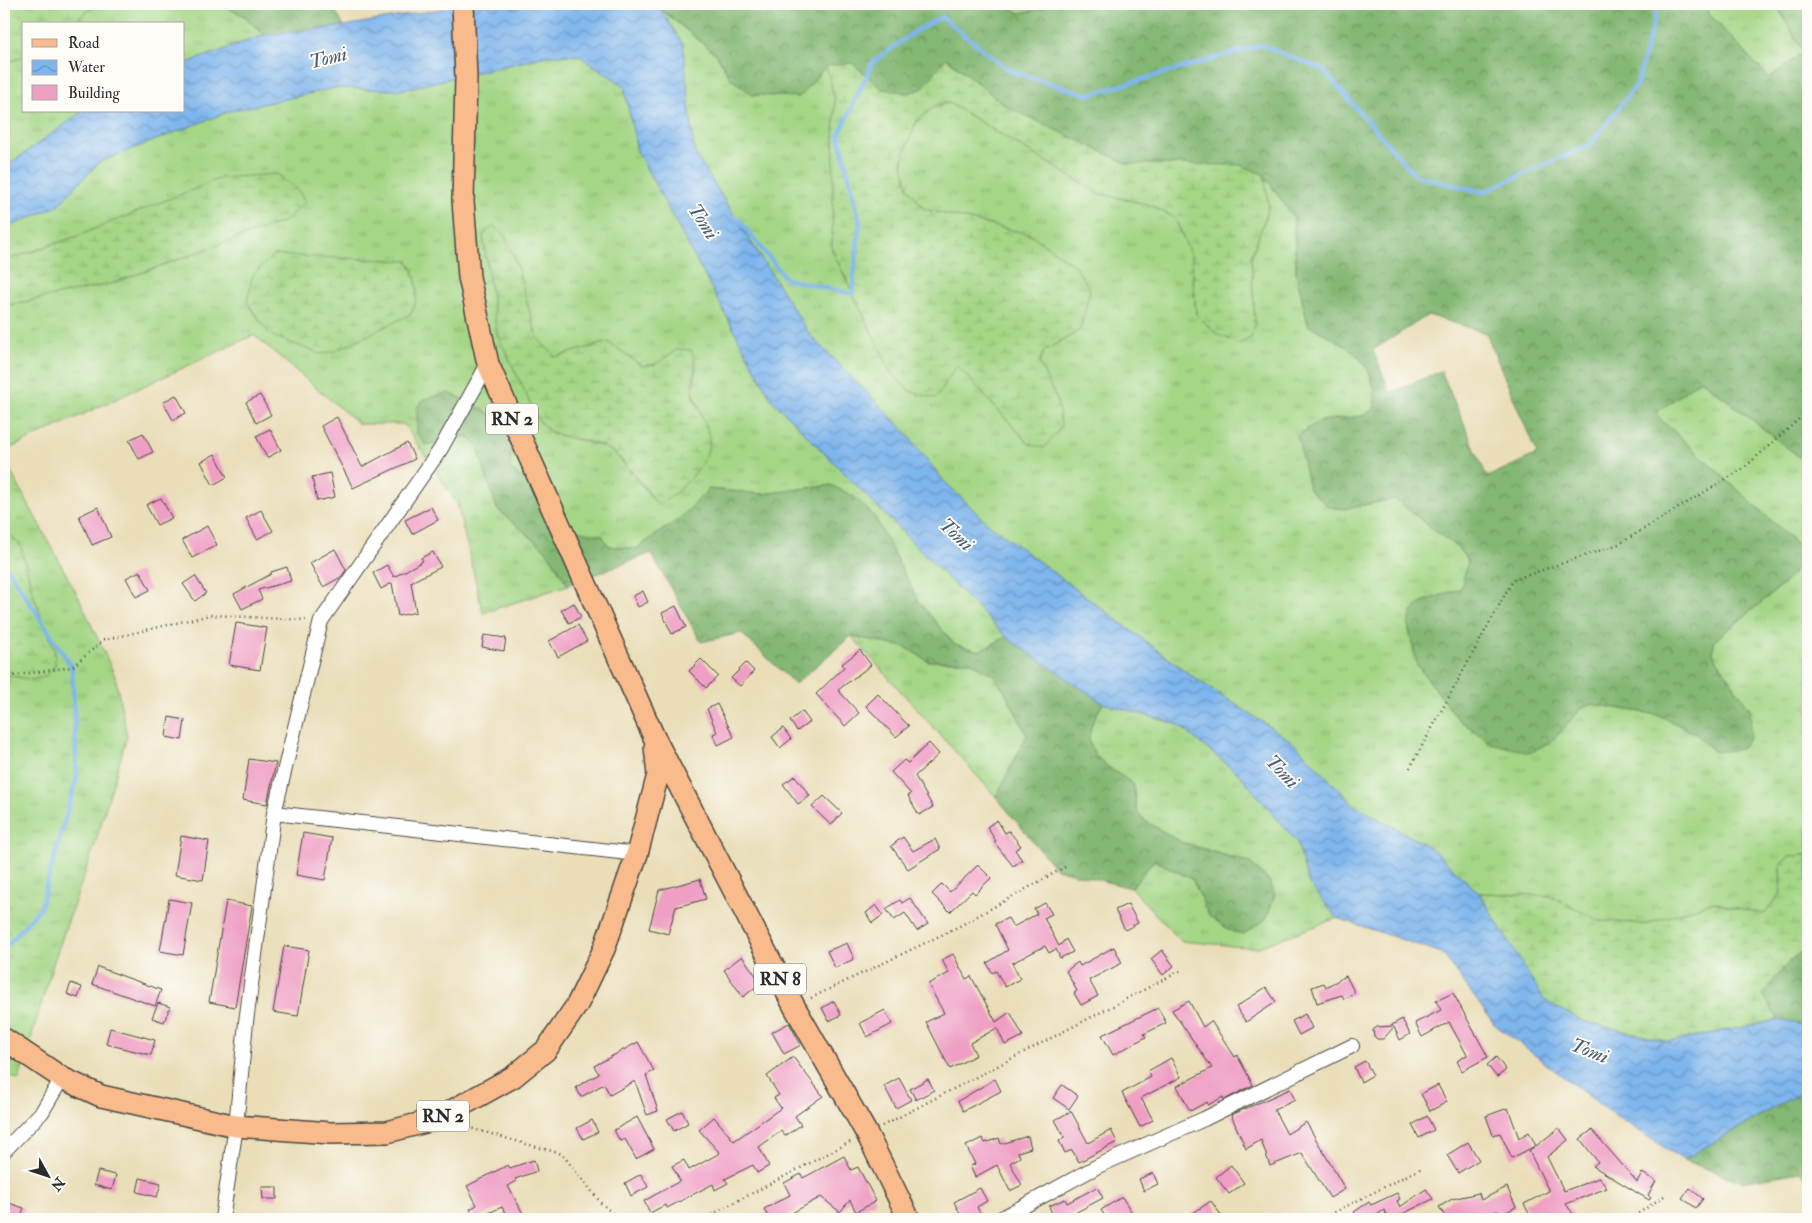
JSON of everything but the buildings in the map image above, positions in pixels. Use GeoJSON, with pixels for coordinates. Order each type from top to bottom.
{"type":"FeatureCollection","features":[{"type":"Feature","properties":{"kind":"main road","name":"RN 2"},"geometry":{"type":"LineString","coordinates":[[4,1039],[62,1078],[101,1096],[236,1126],[332,1133],[387,1132],[437,1119],[513,1077],[546,1050],[577,1005],[600,957],[638,854],[658,775],[654,736],[488,364],[469,277],[463,201],[466,78],[463,4]]}},
{"type":"Feature","properties":{"kind":"main road","name":"RN 8"},"geometry":{"type":"LineString","coordinates":[[654,736],[794,1006],[867,1134],[909,1219]]}},
{"type":"Feature","properties":{"kind":"street"},"geometry":{"type":"LineString","coordinates":[[222,1219],[236,1126],[246,1022],[274,813],[321,621],[440,450],[488,364]]}},
{"type":"Feature","properties":{"kind":"street"},"geometry":{"type":"LineString","coordinates":[[274,813],[638,854]]}},
{"type":"Feature","properties":{"kind":"street"},"geometry":{"type":"LineString","coordinates":[[1000,1219],[1098,1166],[1204,1119],[1352,1046]]}},
{"type":"Feature","properties":{"kind":"street"},"geometry":{"type":"LineString","coordinates":[[4,1151],[42,1112],[62,1078]]}},
{"type":"Feature","properties":{"kind":"path"},"geometry":{"type":"LineString","coordinates":[[1410,768],[1513,580],[1619,544],[1744,468],[1808,411]]}},
{"type":"Feature","properties":{"kind":"path"},"geometry":{"type":"LineString","coordinates":[[4,677],[72,667],[104,640],[210,615],[321,621]]}},
{"type":"Feature","properties":{"kind":"path"},"geometry":{"type":"LineString","coordinates":[[794,1006],[958,927],[1067,866]]}},
{"type":"Feature","properties":{"kind":"path"},"geometry":{"type":"LineString","coordinates":[[703,1219],[1182,970]]}},
{"type":"Feature","properties":{"kind":"path"},"geometry":{"type":"LineString","coordinates":[[437,1119],[562,1154],[601,1203],[618,1219]]}},
{"type":"Feature","properties":{"kind":"path"},"geometry":{"type":"LineString","coordinates":[[1321,1219],[1420,1169]]}},
{"type":"Feature","properties":{"kind":"path"},"geometry":{"type":"LineString","coordinates":[[1630,1219],[1667,1194]]}},
{"type":"Feature","properties":{"kind":"green space"},"geometry":{"type":"Polygon","coordinates":[[[4,4],[97,4],[74,22],[22,22],[22,58],[4,63],[4,4]]]}},
{"type":"Feature","properties":{"kind":"green space"},"geometry":{"type":"Polygon","coordinates":[[[97,4],[219,4],[244,15],[264,35],[185,64],[185,22],[74,22],[97,4]]]}},
{"type":"Feature","properties":{"kind":"green space"},"geometry":{"type":"Polygon","coordinates":[[[219,4],[331,4],[344,26],[264,35],[244,16],[219,4]]]}},
{"type":"Feature","properties":{"kind":"green space"},"geometry":{"type":"Polygon","coordinates":[[[662,4],[1005,4],[1020,13],[1046,8],[1051,4],[1708,4],[1709,14],[1769,78],[1803,52],[1776,4],[1808,4],[1808,464],[1701,379],[1655,414],[1799,546],[1802,560],[1786,582],[1714,641],[1713,654],[1751,711],[1750,738],[1741,749],[1715,752],[1696,734],[1659,715],[1592,704],[1581,709],[1553,740],[1530,753],[1491,743],[1458,719],[1417,665],[1408,625],[1412,612],[1422,602],[1461,588],[1468,561],[1460,550],[1395,499],[1343,509],[1329,507],[1309,489],[1297,435],[1320,421],[1363,416],[1375,408],[1374,391],[1371,376],[1357,355],[1347,347],[1308,325],[1296,272],[1294,218],[1264,175],[1240,165],[1128,164],[1007,107],[947,58],[922,89],[908,93],[882,89],[852,63],[826,66],[799,97],[753,95],[731,79],[717,55],[659,7],[662,4]],[[1428,315],[1373,350],[1390,393],[1441,371],[1487,477],[1537,454],[1486,333],[1428,315]]]}},
{"type":"Feature","properties":{"kind":"green space"},"geometry":{"type":"Polygon","coordinates":[[[1005,4],[1051,4],[1046,8],[1020,13],[1005,4]]]}},
{"type":"Feature","properties":{"kind":"green space"},"geometry":{"type":"Polygon","coordinates":[[[1708,4],[1776,4],[1803,52],[1769,78],[1709,14],[1708,4]]]}},
{"type":"Feature","properties":{"kind":"green space"},"geometry":{"type":"Polygon","coordinates":[[[660,9],[717,55],[731,79],[799,97],[826,66],[835,99],[832,250],[892,374],[911,392],[957,364],[1029,444],[1057,400],[1039,364],[1044,351],[1080,330],[1032,235],[924,209],[913,196],[904,174],[905,147],[910,134],[925,113],[936,106],[949,103],[1098,193],[1150,205],[1175,218],[1191,256],[1196,314],[1255,325],[1251,257],[1269,207],[1264,175],[1294,218],[1296,272],[1308,325],[1347,347],[1357,355],[1371,376],[1375,408],[1363,416],[1320,421],[1343,509],[1395,499],[1460,550],[1468,562],[1462,588],[1422,602],[1408,625],[1417,665],[1458,719],[1553,740],[1581,709],[1592,704],[1659,715],[1696,734],[1715,752],[1751,711],[1713,654],[1714,641],[1786,582],[1799,546],[1654,414],[1700,379],[1808,464],[1808,855],[1789,856],[1780,866],[1781,893],[1764,914],[1712,902],[1647,924],[1599,921],[1551,896],[1479,893],[1431,848],[1354,805],[1293,742],[1196,679],[986,522],[943,480],[902,428],[810,335],[694,152],[683,44],[660,9]]]}},
{"type":"Feature","properties":{"kind":"green space"},"geometry":{"type":"Polygon","coordinates":[[[551,55],[579,55],[624,86],[637,151],[772,400],[1006,637],[979,651],[954,644],[919,602],[874,516],[831,485],[763,494],[709,489],[680,518],[636,549],[609,546],[570,529],[546,481],[520,477],[509,469],[512,440],[474,403],[426,445],[466,436],[477,445],[497,509],[547,551],[568,585],[483,613],[457,503],[404,424],[359,424],[254,335],[4,451],[4,306],[110,284],[285,221],[75,237],[4,261],[4,229],[57,206],[99,162],[230,111],[335,88],[400,90],[551,55]],[[483,235],[497,334],[548,432],[605,447],[617,456],[658,505],[709,440],[693,390],[697,362],[678,349],[656,365],[642,366],[608,342],[556,357],[537,338],[515,259],[483,235]],[[383,260],[411,314],[416,301],[417,287],[408,261],[383,260]]]}},
{"type":"Feature","properties":{"kind":"green space"},"geometry":{"type":"Polygon","coordinates":[[[22,58],[22,112],[82,112],[4,168],[4,63],[22,58]]]}},
{"type":"Feature","properties":{"kind":"green space"},"geometry":{"type":"Polygon","coordinates":[[[946,58],[1007,107],[1128,164],[1240,165],[1264,175],[1269,207],[1251,257],[1255,325],[1251,338],[1239,344],[1215,333],[1196,314],[1191,256],[1175,218],[1150,205],[1098,193],[949,103],[936,105],[916,122],[902,160],[908,188],[924,209],[1032,235],[1076,267],[1090,290],[1080,330],[1044,351],[1039,363],[1057,400],[1061,427],[1044,448],[1029,444],[957,365],[936,398],[911,392],[892,374],[832,250],[835,99],[826,66],[852,63],[882,89],[908,93],[922,89],[946,58]]]}},
{"type":"Feature","properties":{"kind":"green space"},"geometry":{"type":"Polygon","coordinates":[[[277,174],[298,190],[305,202],[285,221],[110,284],[4,306],[4,261],[75,237],[221,178],[277,174]]]}},
{"type":"Feature","properties":{"kind":"green space"},"geometry":{"type":"Polygon","coordinates":[[[493,226],[504,234],[515,259],[537,338],[556,357],[608,342],[642,366],[656,364],[678,349],[691,350],[695,362],[693,391],[708,432],[708,448],[705,458],[692,477],[674,494],[658,505],[627,466],[606,448],[562,436],[546,428],[539,421],[497,334],[483,235],[493,226]]]}},
{"type":"Feature","properties":{"kind":"green space"},"geometry":{"type":"Polygon","coordinates":[[[273,255],[408,261],[417,287],[414,307],[411,314],[335,351],[321,354],[270,335],[247,302],[253,275],[273,255]]]}},
{"type":"Feature","properties":{"kind":"green space"},"geometry":{"type":"Polygon","coordinates":[[[449,393],[486,412],[504,426],[512,442],[510,469],[520,477],[546,481],[570,529],[602,535],[609,546],[636,549],[680,518],[709,489],[763,494],[831,485],[855,497],[874,516],[919,602],[954,644],[979,651],[1006,637],[1103,703],[1093,721],[1089,741],[1092,749],[1103,763],[1133,784],[1137,811],[1145,821],[1181,842],[1250,863],[1269,881],[1275,894],[1266,919],[1244,934],[1231,931],[1209,916],[1192,879],[1154,860],[1131,888],[1056,869],[996,797],[1027,735],[1008,697],[993,674],[970,661],[928,661],[905,647],[851,636],[795,684],[741,633],[701,642],[651,553],[568,585],[547,551],[497,509],[477,445],[466,436],[426,445],[417,434],[417,407],[424,399],[449,393]]]}},
{"type":"Feature","properties":{"kind":"green space"},"geometry":{"type":"Polygon","coordinates":[[[4,459],[80,600],[115,676],[127,736],[95,844],[52,967],[19,1080],[4,1074],[4,674],[32,680],[55,651],[35,600],[20,545],[4,529],[4,459]]]}},
{"type":"Feature","properties":{"kind":"green space"},"geometry":{"type":"Polygon","coordinates":[[[4,529],[20,545],[35,600],[55,651],[55,665],[46,676],[32,680],[4,674],[4,529]]]}},
{"type":"Feature","properties":{"kind":"green space"},"geometry":{"type":"Polygon","coordinates":[[[851,636],[905,647],[928,661],[970,661],[993,674],[1008,697],[1027,735],[996,797],[851,636]]]}},
{"type":"Feature","properties":{"kind":"green space"},"geometry":{"type":"Polygon","coordinates":[[[1103,703],[1177,724],[1240,775],[1297,842],[1308,882],[1337,918],[1256,948],[1181,941],[1131,888],[1154,860],[1192,879],[1209,915],[1266,919],[1275,894],[1269,881],[1250,863],[1181,842],[1145,821],[1137,811],[1133,784],[1103,763],[1092,749],[1089,741],[1093,721],[1103,703]]]}},
{"type":"Feature","properties":{"kind":"green space"},"geometry":{"type":"Polygon","coordinates":[[[1808,855],[1808,947],[1790,960],[1763,994],[1778,1020],[1669,1042],[1582,1021],[1543,1000],[1479,893],[1551,896],[1600,921],[1647,924],[1712,902],[1764,914],[1781,893],[1780,866],[1789,856],[1808,855]]]}},
{"type":"Feature","properties":{"kind":"green space"},"geometry":{"type":"Polygon","coordinates":[[[1808,947],[1808,1026],[1778,1020],[1763,994],[1790,960],[1808,947]]]}},
{"type":"Feature","properties":{"kind":"green space"},"geometry":{"type":"Polygon","coordinates":[[[1808,1088],[1808,1180],[1800,1172],[1742,1182],[1683,1160],[1808,1088]]]}},
{"type":"Feature","properties":{"kind":"water","name":"Tomi"},"geometry":{"type":"Polygon","coordinates":[[[470,4],[642,4],[659,7],[683,44],[694,152],[810,335],[902,428],[943,480],[986,522],[1196,679],[1293,742],[1354,805],[1431,848],[1479,893],[1544,1000],[1582,1021],[1669,1042],[1778,1020],[1808,1026],[1808,1088],[1683,1160],[1603,1107],[1494,1024],[1442,953],[1337,918],[1308,882],[1297,842],[1240,775],[1177,724],[1103,703],[1006,637],[772,400],[637,151],[624,86],[579,55],[551,55],[400,90],[335,88],[230,111],[99,162],[57,206],[4,229],[4,168],[82,112],[185,112],[185,64],[264,35],[344,26],[470,4]]]}},
{"type":"Feature","properties":{"kind":"waterway"},"geometry":{"type":"LineString","coordinates":[[731,215],[739,220],[786,279],[852,294],[860,222],[839,135],[873,62],[917,30],[942,17],[1010,71],[1088,95],[1262,45],[1323,70],[1416,176],[1483,192],[1590,145],[1637,84],[1658,4]]}},
{"type":"Feature","properties":{"kind":"waterway"},"geometry":{"type":"LineString","coordinates":[[4,566],[72,667],[77,777],[40,908],[4,949]]}}]}
